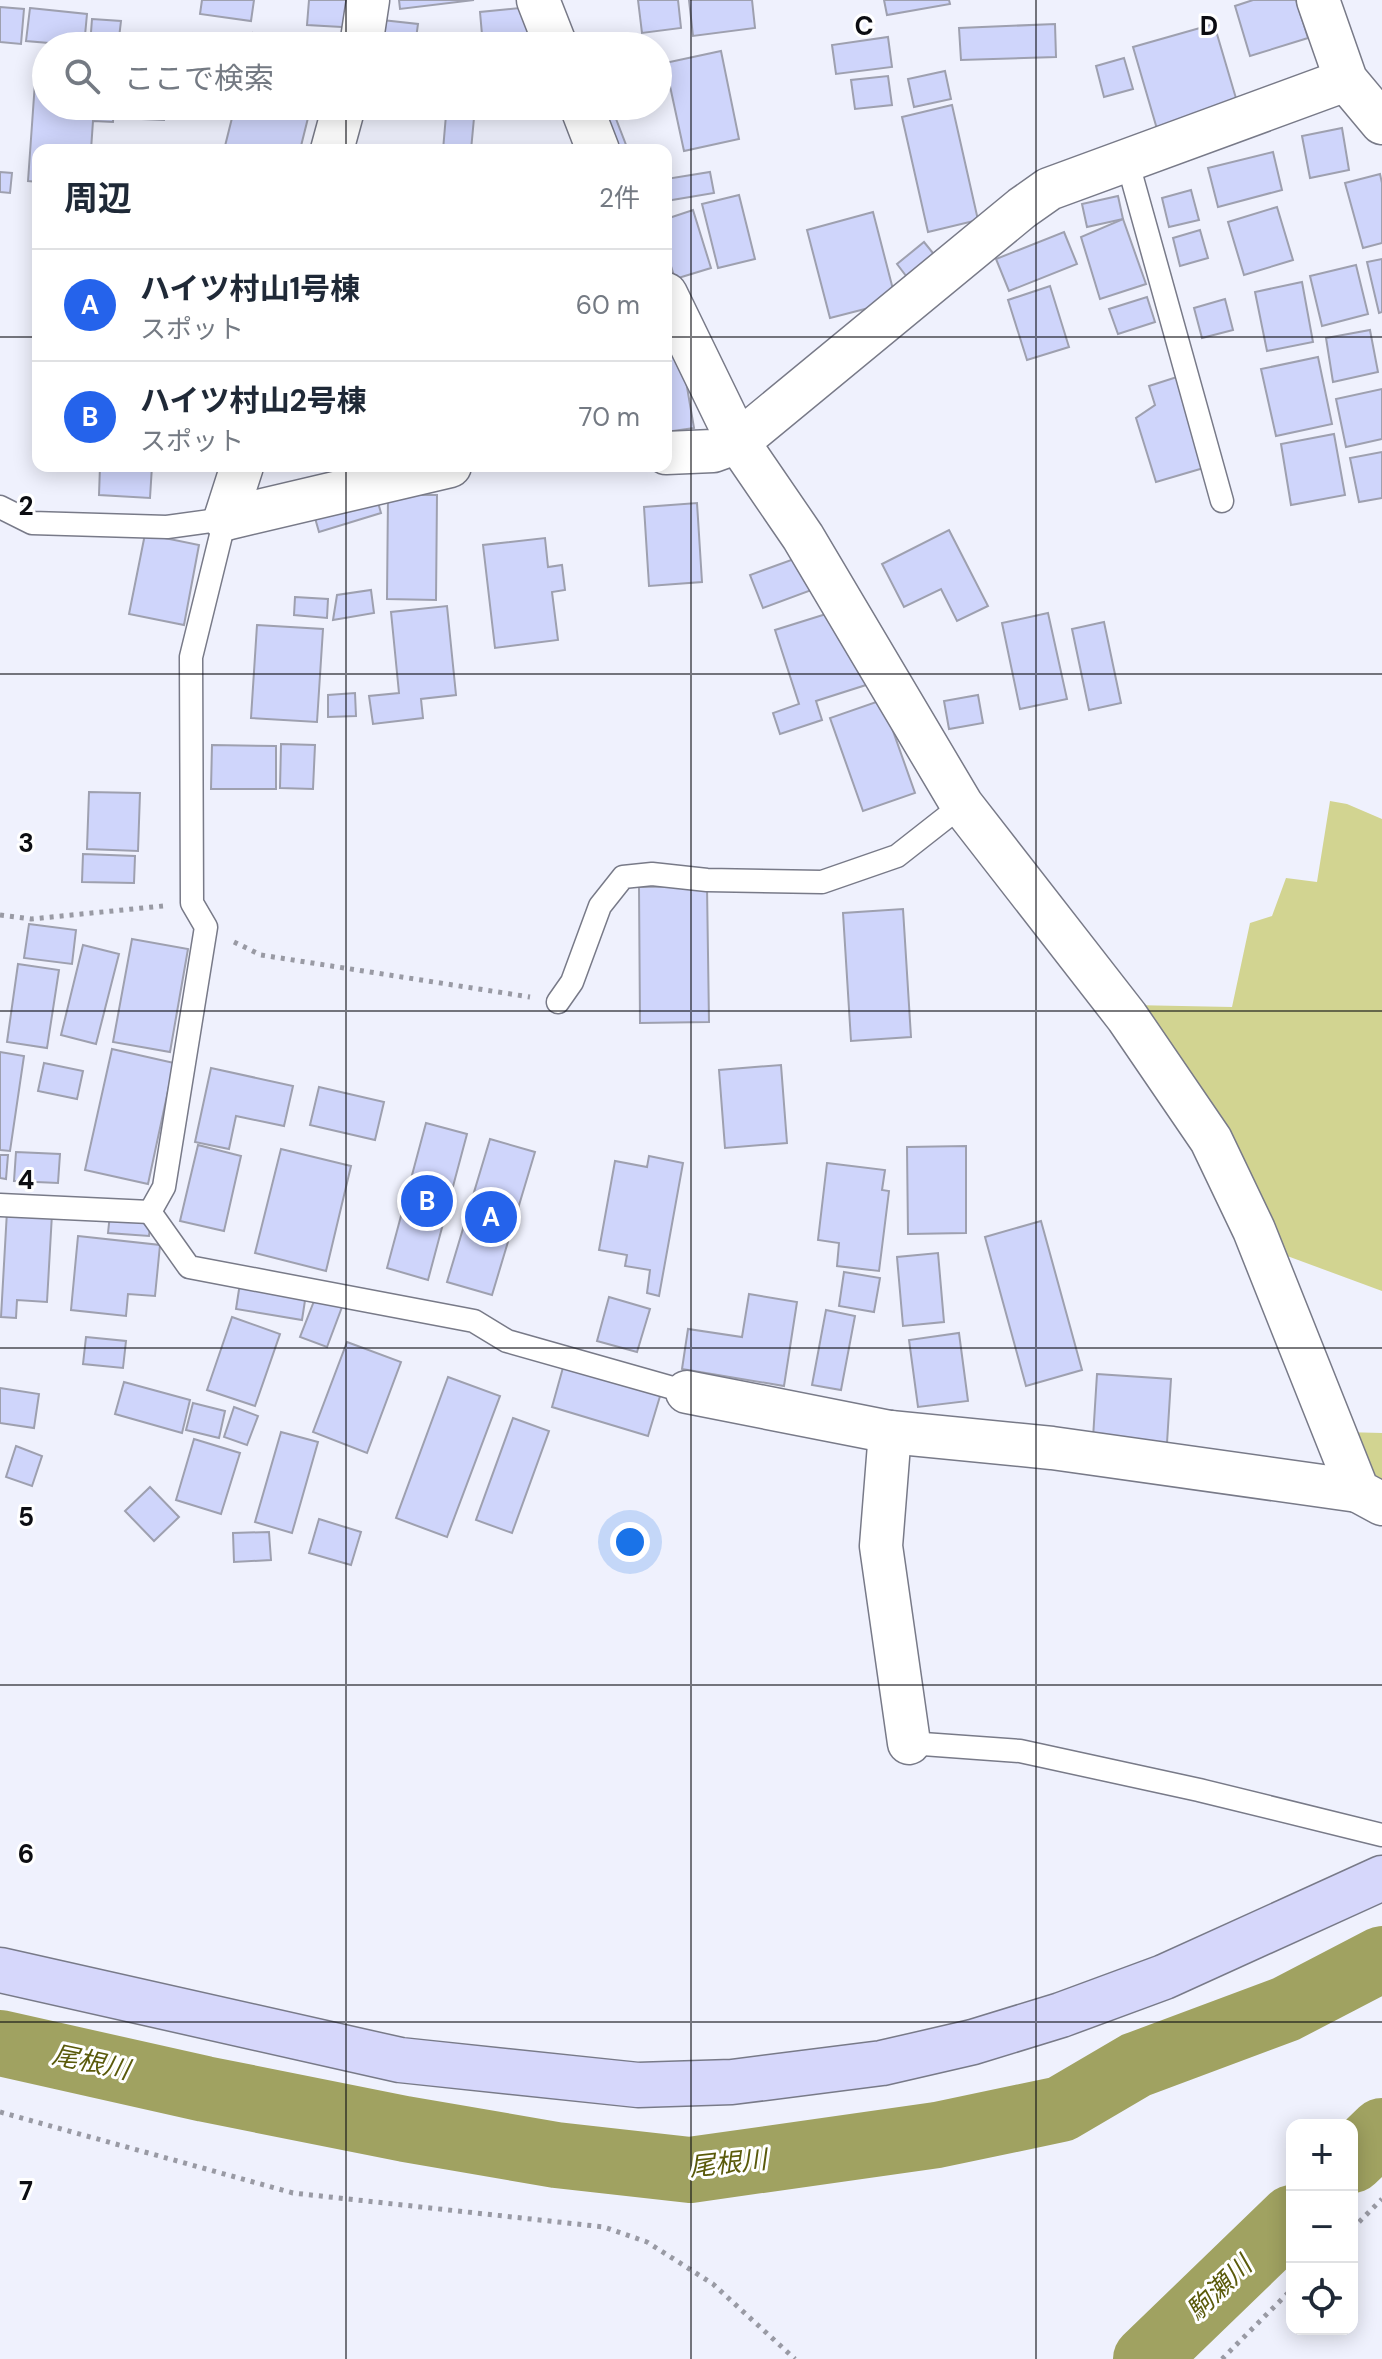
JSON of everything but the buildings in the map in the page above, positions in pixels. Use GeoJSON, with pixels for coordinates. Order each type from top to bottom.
{"type":"FeatureCollection","features":[{"type":"Feature","properties":{"kind":"street"},"geometry":{"type":"LineString","coordinates":[[363,32],[368,0]]}},
{"type":"Feature","properties":{"kind":"street"},"geometry":{"type":"LineString","coordinates":[[538,0],[551,32]]}},
{"type":"Feature","properties":{"kind":"street"},"geometry":{"type":"LineString","coordinates":[[1318,0],[1346,80],[1382,123]]}},
{"type":"Feature","properties":{"kind":"street"},"geometry":{"type":"LineString","coordinates":[[672,453],[713,451],[738,442],[1049,189],[1346,80]]}},
{"type":"Feature","properties":{"kind":"street"},"geometry":{"type":"LineString","coordinates":[[334,144],[340,120]]}},
{"type":"Feature","properties":{"kind":"street"},"geometry":{"type":"LineString","coordinates":[[586,120],[596,144]]}},
{"type":"Feature","properties":{"kind":"street"},"geometry":{"type":"LineString","coordinates":[[672,306],[738,442],[803,537],[962,805],[1127,1017],[1211,1140],[1254,1230],[1370,1497]]}},
{"type":"Feature","properties":{"kind":"street"},"geometry":{"type":"LineString","coordinates":[[225,519],[240,472]]}},
{"type":"Feature","properties":{"kind":"street"},"geometry":{"type":"LineString","coordinates":[[225,519],[425,472]]}},
{"type":"Feature","properties":{"kind":"street"},"geometry":{"type":"LineString","coordinates":[[687,1392],[890,1432],[1052,1448],[1370,1497]]}},
{"type":"Feature","properties":{"kind":"street"},"geometry":{"type":"LineString","coordinates":[[890,1432],[881,1546],[909,1743]]}},
{"type":"Feature","properties":{"kind":"street"},"geometry":{"type":"LineString","coordinates":[[0,1970],[400,2060],[638,2085],[732,2082],[882,2063],[973,2042],[1061,2015],[1164,1977],[1382,1878]]}},
{"type":"Feature","properties":{"kind":"lane"},"geometry":{"type":"LineString","coordinates":[[1127,160],[1222,501]]}},
{"type":"Feature","properties":{"kind":"lane"},"geometry":{"type":"LineString","coordinates":[[0,507],[32,523],[167,527],[225,519],[191,657],[192,903],[206,927],[164,1187],[150,1212]]}},
{"type":"Feature","properties":{"kind":"lane"},"geometry":{"type":"LineString","coordinates":[[558,1002],[572,982],[600,906],[623,877],[652,874],[707,880],[822,882],[897,856],[962,805]]}},
{"type":"Feature","properties":{"kind":"lane"},"geometry":{"type":"LineString","coordinates":[[0,1205],[150,1212]]}},
{"type":"Feature","properties":{"kind":"lane"},"geometry":{"type":"LineString","coordinates":[[150,1212],[189,1267],[474,1321],[507,1341],[687,1392]]}},
{"type":"Feature","properties":{"kind":"lane"},"geometry":{"type":"LineString","coordinates":[[909,1743],[1020,1751],[1199,1790],[1382,1835]]}},
{"type":"Feature","properties":{"kind":"path"},"geometry":{"type":"LineString","coordinates":[[0,915],[31,919],[192,903]]}},
{"type":"Feature","properties":{"kind":"path"},"geometry":{"type":"LineString","coordinates":[[206,927],[261,955],[558,1002]]}},
{"type":"Feature","properties":{"kind":"path"},"geometry":{"type":"LineString","coordinates":[[0,2112],[293,2193],[604,2227],[647,2242],[713,2284],[795,2359]]}},
{"type":"Feature","properties":{"kind":"path"},"geometry":{"type":"LineString","coordinates":[[1358,2223],[1382,2199]]}},
{"type":"Feature","properties":{"kind":"path"},"geometry":{"type":"LineString","coordinates":[[1222,2359],[1286,2295]]}},
{"type":"Feature","properties":{"kind":"green space"},"geometry":{"type":"Polygon","coordinates":[[[1330,801],[1347,804],[1382,819],[1382,1291],[1271,1250],[1131,1005],[1232,1007],[1250,923],[1272,916],[1286,878],[1317,882],[1330,801]]]}},
{"type":"Feature","properties":{"kind":"green space"},"geometry":{"type":"Polygon","coordinates":[[[1344,1432],[1382,1433],[1382,1492],[1344,1432]]]}},
{"type":"Feature","properties":{"kind":"waterway","name":"尾根川"},"geometry":{"type":"LineString","coordinates":[[0,2043],[205,2089],[405,2129],[556,2155],[690,2170],[937,2135],[1061,2109],[1136,2065],[1286,2009],[1382,1959]]}},
{"type":"Feature","properties":{"kind":"waterway","name":"駒瀬川"},"geometry":{"type":"LineString","coordinates":[[1358,2154],[1382,2131]]}},
{"type":"Feature","properties":{"kind":"waterway","name":"駒瀬川"},"geometry":{"type":"LineString","coordinates":[[1146,2359],[1286,2224]]}},
{"type":"Feature","properties":{"kind":"place","name":"ハイツ村山2号棟"},"geometry":{"type":"Point","coordinates":[427,1201]}},
{"type":"Feature","properties":{"kind":"place","name":"ハイツ村山1号棟"},"geometry":{"type":"Point","coordinates":[491,1217]}}]}
